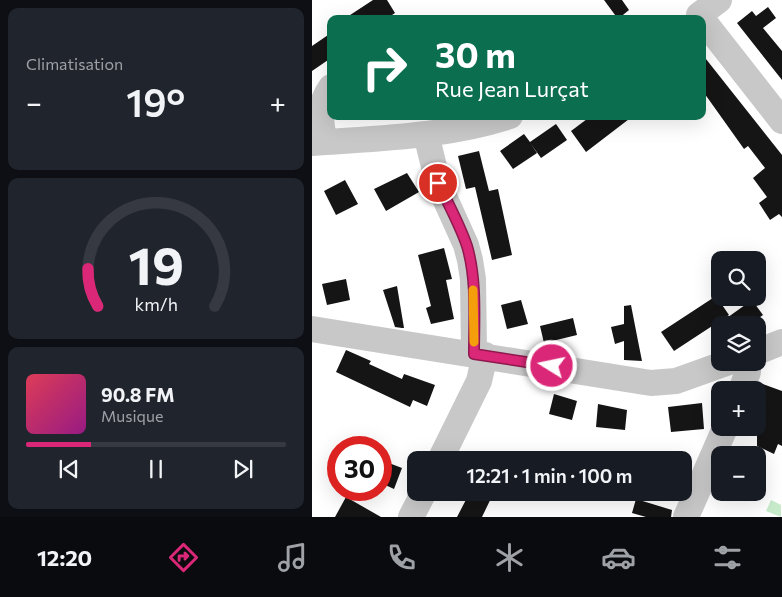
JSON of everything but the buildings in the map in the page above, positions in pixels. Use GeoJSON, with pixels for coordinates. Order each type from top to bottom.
{"type":"FeatureCollection","features":[{"type":"Feature","properties":{"kind":"street"},"geometry":{"type":"LineString","coordinates":[[706,18],[782,120]]}},
{"type":"Feature","properties":{"kind":"street"},"geometry":{"type":"LineString","coordinates":[[327,94],[320,115],[319,143],[426,134],[482,125],[498,120]]}},
{"type":"Feature","properties":{"kind":"street"},"geometry":{"type":"LineString","coordinates":[[426,134],[438,183],[466,244],[470,260],[479,355],[479,381],[444,451]]}},
{"type":"Feature","properties":{"kind":"street"},"geometry":{"type":"LineString","coordinates":[[312,329],[651,383],[676,381],[711,368]]}},
{"type":"Feature","properties":{"kind":"street"},"geometry":{"type":"LineString","coordinates":[[766,348],[782,342]]}},
{"type":"Feature","properties":{"kind":"street"},"geometry":{"type":"LineString","coordinates":[[686,517],[721,436]]}},
{"type":"Feature","properties":{"kind":"street"},"geometry":{"type":"LineString","coordinates":[[411,517],[419,501]]}},
{"type":"Feature","properties":{"kind":"shaded area"},"geometry":{"type":"Polygon","coordinates":[[[771,500],[781,505],[781,517],[766,511],[771,500]]]}},
{"type":"Feature","properties":{"kind":"slow traffic"},"geometry":{"type":"LineString","coordinates":[[473,290],[474,342]]}},
{"type":"Feature","properties":{"kind":"route"},"geometry":{"type":"LineString","coordinates":[[438,183],[466,244],[470,260],[473,279],[474,354],[552,366]]}}]}
